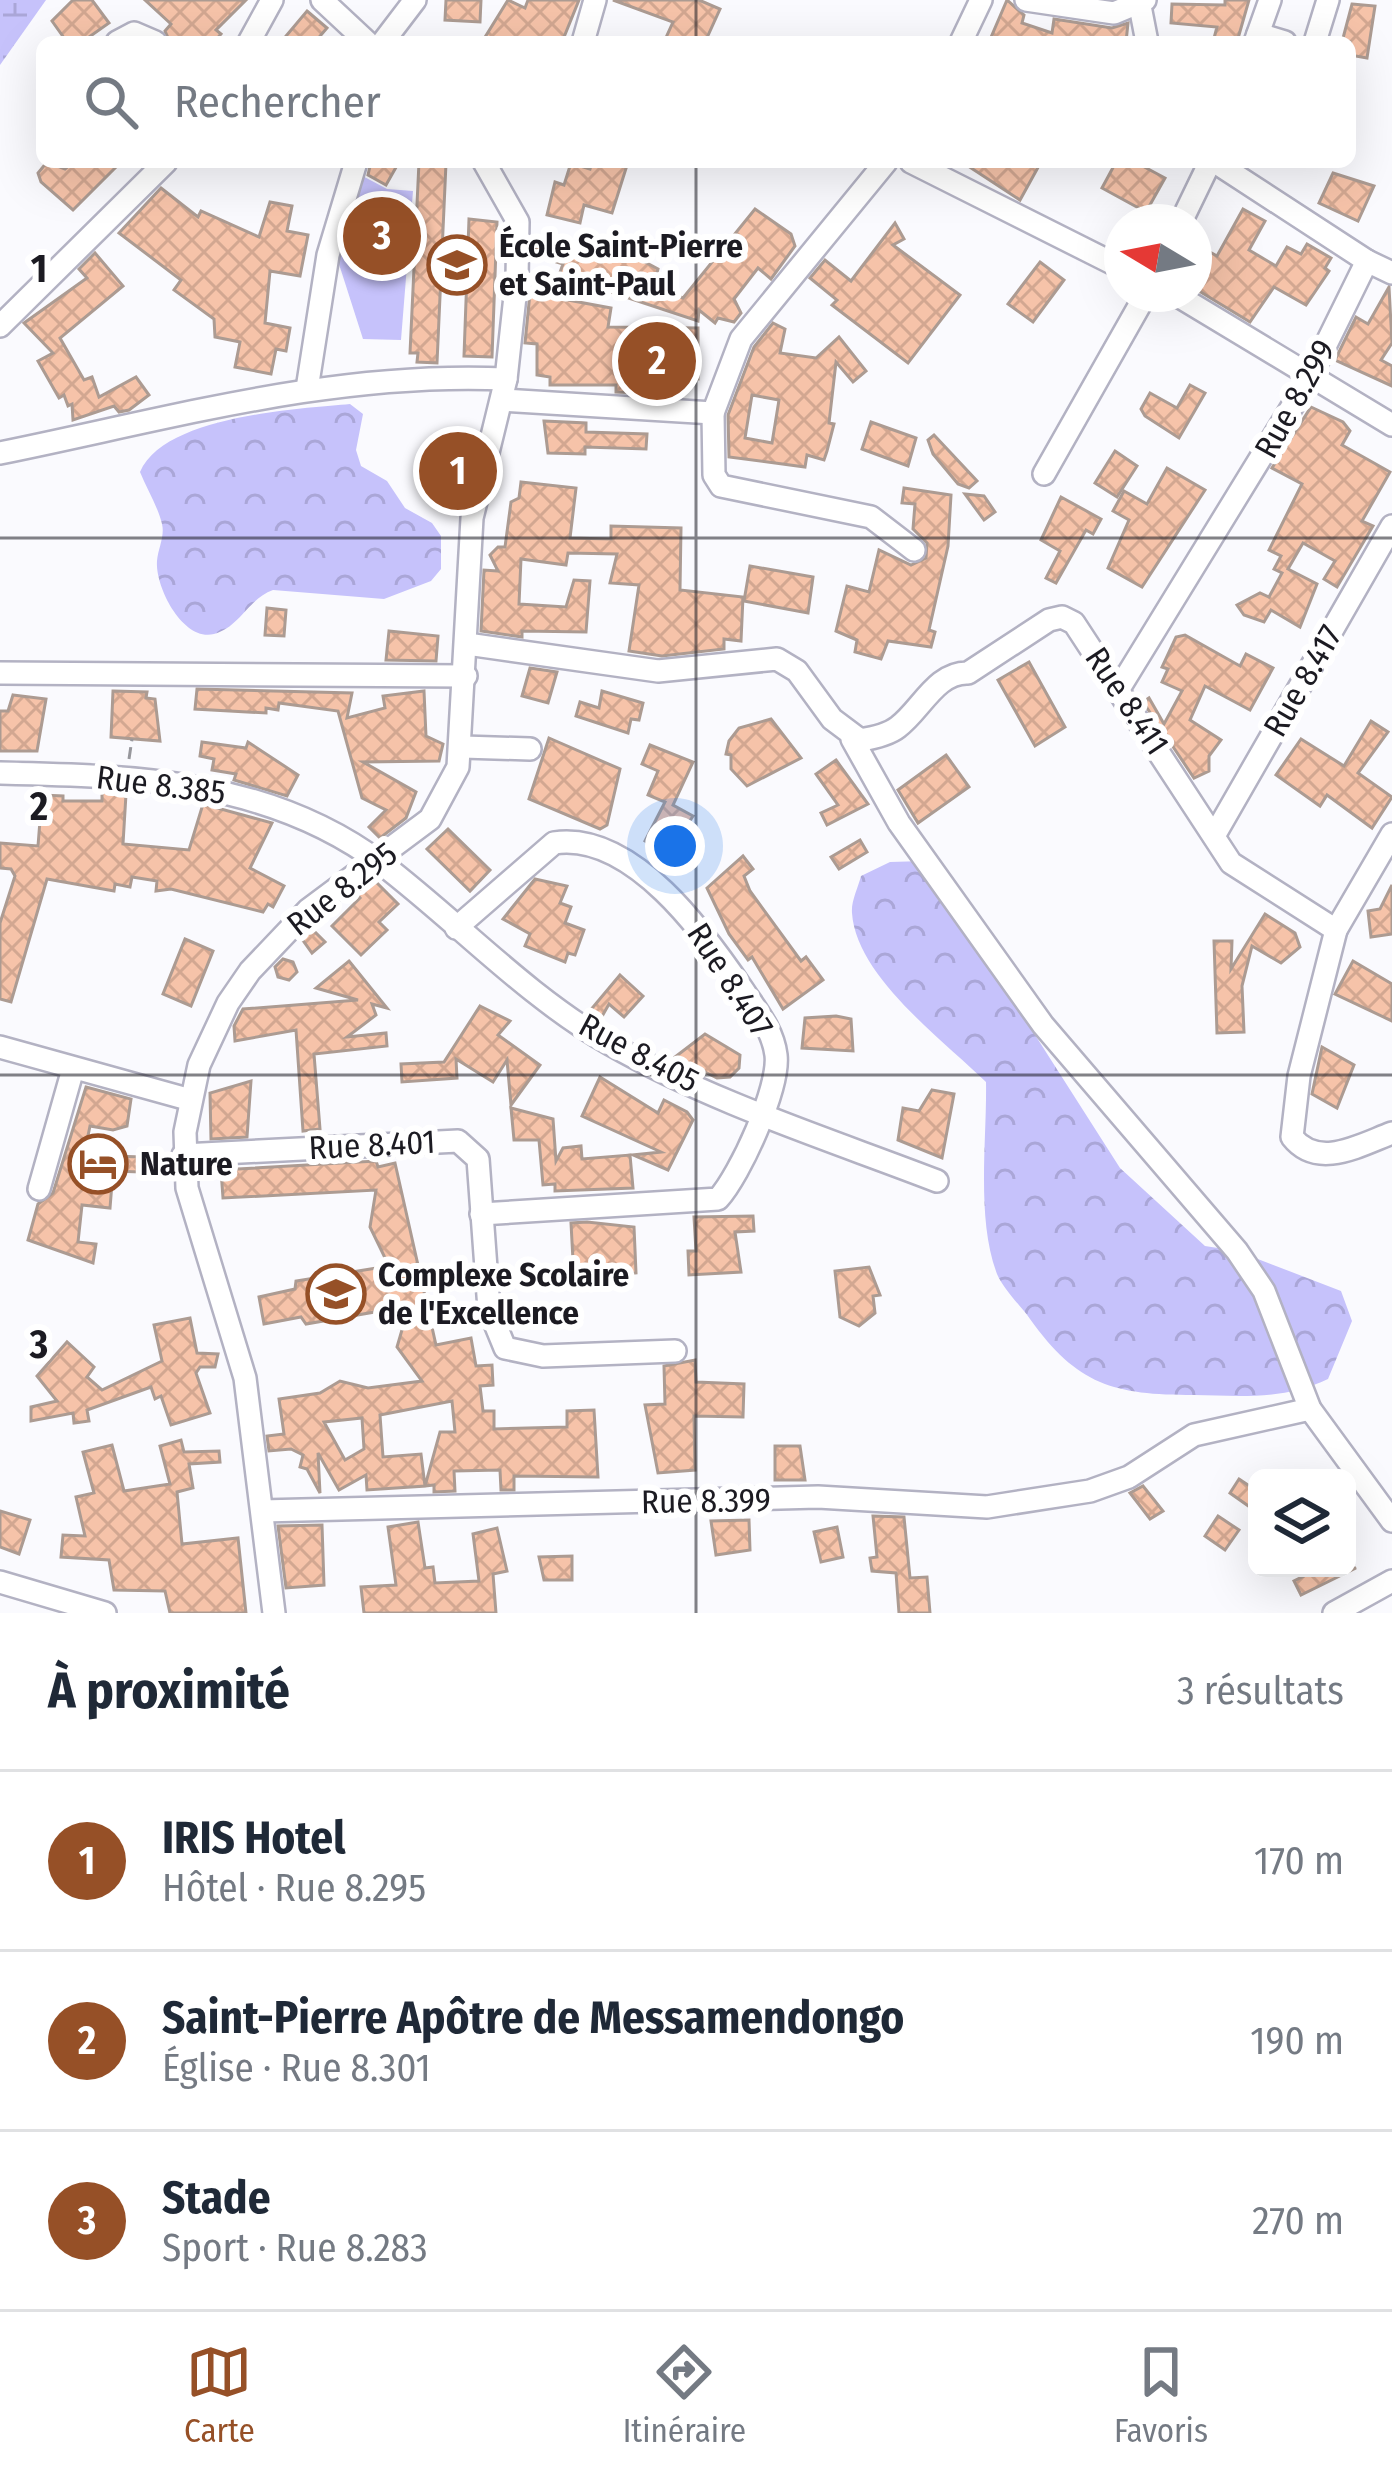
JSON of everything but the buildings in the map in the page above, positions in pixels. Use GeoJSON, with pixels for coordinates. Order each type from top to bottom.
{"type":"FeatureCollection","features":[{"type":"Feature","properties":{"kind":"street"},"geometry":{"type":"LineString","coordinates":[[252,36],[272,0]]}},
{"type":"Feature","properties":{"kind":"street"},"geometry":{"type":"LineString","coordinates":[[322,0],[361,36]]}},
{"type":"Feature","properties":{"kind":"street"},"geometry":{"type":"LineString","coordinates":[[388,36],[415,0]]}},
{"type":"Feature","properties":{"kind":"street"},"geometry":{"type":"LineString","coordinates":[[585,36],[595,0]]}},
{"type":"Feature","properties":{"kind":"street"},"geometry":{"type":"LineString","coordinates":[[964,36],[981,0]]}},
{"type":"Feature","properties":{"kind":"street"},"geometry":{"type":"LineString","coordinates":[[1026,0],[1082,12],[1142,3],[1146,36]]}},
{"type":"Feature","properties":{"kind":"street"},"geometry":{"type":"LineString","coordinates":[[1258,36],[1270,0]]}},
{"type":"Feature","properties":{"kind":"street"},"geometry":{"type":"LineString","coordinates":[[1318,36],[1328,0]]}},
{"type":"Feature","properties":{"kind":"street"},"geometry":{"type":"LineString","coordinates":[[0,326],[160,168]]}},
{"type":"Feature","properties":{"kind":"street"},"geometry":{"type":"LineString","coordinates":[[307,389],[328,255],[354,168]]}},
{"type":"Feature","properties":{"kind":"street","name":"Rue 8.295"},"geometry":{"type":"LineString","coordinates":[[274,1613],[242,1365],[192,1207],[183,1155],[191,1100],[213,1031],[250,971],[308,910],[379,862],[430,819],[445,798],[463,746],[472,518],[504,389],[518,222],[487,168]]}},
{"type":"Feature","properties":{"kind":"street"},"geometry":{"type":"LineString","coordinates":[[881,168],[740,339],[713,413],[714,475],[721,487],[871,517],[914,550]]}},
{"type":"Feature","properties":{"kind":"street"},"geometry":{"type":"LineString","coordinates":[[922,168],[1104,259]]}},
{"type":"Feature","properties":{"kind":"street"},"geometry":{"type":"LineString","coordinates":[[1190,204],[1209,168]]}},
{"type":"Feature","properties":{"kind":"street"},"geometry":{"type":"LineString","coordinates":[[1221,168],[1392,273]]}},
{"type":"Feature","properties":{"kind":"street","name":"Rue 8.299"},"geometry":{"type":"LineString","coordinates":[[1120,687],[1309,379],[1367,261]]}},
{"type":"Feature","properties":{"kind":"street"},"geometry":{"type":"LineString","coordinates":[[1044,474],[1136,312]]}},
{"type":"Feature","properties":{"kind":"street"},"geometry":{"type":"LineString","coordinates":[[1203,312],[1392,425]]}},
{"type":"Feature","properties":{"kind":"street"},"geometry":{"type":"LineString","coordinates":[[0,452],[307,389],[504,389],[713,413]]}},
{"type":"Feature","properties":{"kind":"street","name":"Rue 8.417"},"geometry":{"type":"LineString","coordinates":[[1214,836],[1392,526]]}},
{"type":"Feature","properties":{"kind":"street","name":"Rue 8.411"},"geometry":{"type":"LineString","coordinates":[[852,739],[898,727],[933,689],[1062,617],[1074,623],[1120,687],[1232,863],[1336,930]]}},
{"type":"Feature","properties":{"kind":"street"},"geometry":{"type":"LineString","coordinates":[[467,644],[658,671],[777,659],[797,671],[852,739],[898,824],[1030,1008],[1238,1251],[1264,1291],[1310,1409],[1392,1521]]}},
{"type":"Feature","properties":{"kind":"street"},"geometry":{"type":"LineString","coordinates":[[0,673],[466,676]]}},
{"type":"Feature","properties":{"kind":"street"},"geometry":{"type":"LineString","coordinates":[[463,746],[530,749]]}},
{"type":"Feature","properties":{"kind":"street","name":"Rue 8.385"},"geometry":{"type":"LineString","coordinates":[[0,772],[206,784],[283,810],[379,862]]}},
{"type":"Feature","properties":{"kind":"street"},"geometry":{"type":"LineString","coordinates":[[1392,834],[1336,930],[1304,1056],[1292,1137],[1307,1151],[1328,1154],[1392,1132]]}},
{"type":"Feature","properties":{"kind":"street","name":"Rue 8.407"},"geometry":{"type":"LineString","coordinates":[[456,928],[554,843],[572,841],[628,865],[685,911],[768,1027],[776,1054],[775,1079],[761,1114]]}},
{"type":"Feature","properties":{"kind":"street","name":"Rue 8.405"},"geometry":{"type":"LineString","coordinates":[[379,862],[519,982],[607,1043],[761,1114],[937,1181]]}},
{"type":"Feature","properties":{"kind":"street"},"geometry":{"type":"LineString","coordinates":[[0,1047],[191,1100]]}},
{"type":"Feature","properties":{"kind":"street"},"geometry":{"type":"LineString","coordinates":[[39,1189],[73,1069]]}},
{"type":"Feature","properties":{"kind":"street"},"geometry":{"type":"LineString","coordinates":[[481,1214],[718,1199],[761,1114]]}},
{"type":"Feature","properties":{"kind":"street","name":"Rue 8.401"},"geometry":{"type":"LineString","coordinates":[[183,1155],[458,1141],[470,1146],[478,1159],[489,1309],[505,1348],[543,1356],[675,1351]]}},
{"type":"Feature","properties":{"kind":"street","name":"Rue 8.399"},"geometry":{"type":"LineString","coordinates":[[262,1511],[818,1497],[987,1507],[1090,1491],[1144,1468],[1194,1435],[1310,1409]]}},
{"type":"Feature","properties":{"kind":"street"},"geometry":{"type":"LineString","coordinates":[[1334,1613],[1392,1581]]}},
{"type":"Feature","properties":{"kind":"street"},"geometry":{"type":"LineString","coordinates":[[0,1582],[105,1613]]}},
{"type":"Feature","properties":{"kind":"path"},"geometry":{"type":"LineString","coordinates":[[128,761],[132,739]]}},
{"type":"Feature","properties":{"kind":"green space"},"geometry":{"type":"Polygon","coordinates":[[[0,0],[46,0],[0,65],[0,0]]]}},
{"type":"Feature","properties":{"kind":"green space"},"geometry":{"type":"Polygon","coordinates":[[[357,173],[387,189],[413,191],[401,340],[363,339],[338,261],[357,173]]]}},
{"type":"Feature","properties":{"kind":"green space"},"geometry":{"type":"Polygon","coordinates":[[[350,404],[363,414],[356,450],[361,466],[387,481],[405,508],[432,523],[441,536],[441,569],[431,581],[384,599],[273,590],[223,630],[203,634],[192,630],[173,610],[161,584],[157,561],[162,524],[140,472],[154,453],[175,438],[203,427],[266,413],[350,404]]]}},
{"type":"Feature","properties":{"kind":"green space"},"geometry":{"type":"Polygon","coordinates":[[[924,861],[1120,1168],[1205,1246],[1237,1251],[1341,1291],[1352,1321],[1328,1379],[1262,1395],[1166,1394],[1119,1388],[1064,1359],[1008,1292],[997,1274],[987,1229],[986,1082],[885,983],[857,937],[852,913],[861,876],[890,862],[924,861]]]}},
{"type":"Feature","properties":{"kind":"place","name":"Stade"},"geometry":{"type":"Point","coordinates":[382,236]}},
{"type":"Feature","properties":{"kind":"place","name":"École Saint-Pierre et Saint-Paul"},"geometry":{"type":"Point","coordinates":[457,265]}},
{"type":"Feature","properties":{"kind":"place","name":"Saint-Pierre Apôtre de Messamendongo"},"geometry":{"type":"Point","coordinates":[657,361]}},
{"type":"Feature","properties":{"kind":"place","name":"IRIS Hotel"},"geometry":{"type":"Point","coordinates":[458,471]}},
{"type":"Feature","properties":{"kind":"place","name":"Nature"},"geometry":{"type":"Point","coordinates":[98,1164]}},
{"type":"Feature","properties":{"kind":"place","name":"Complexe Scolaire de l'Excellence"},"geometry":{"type":"Point","coordinates":[336,1294]}}]}
